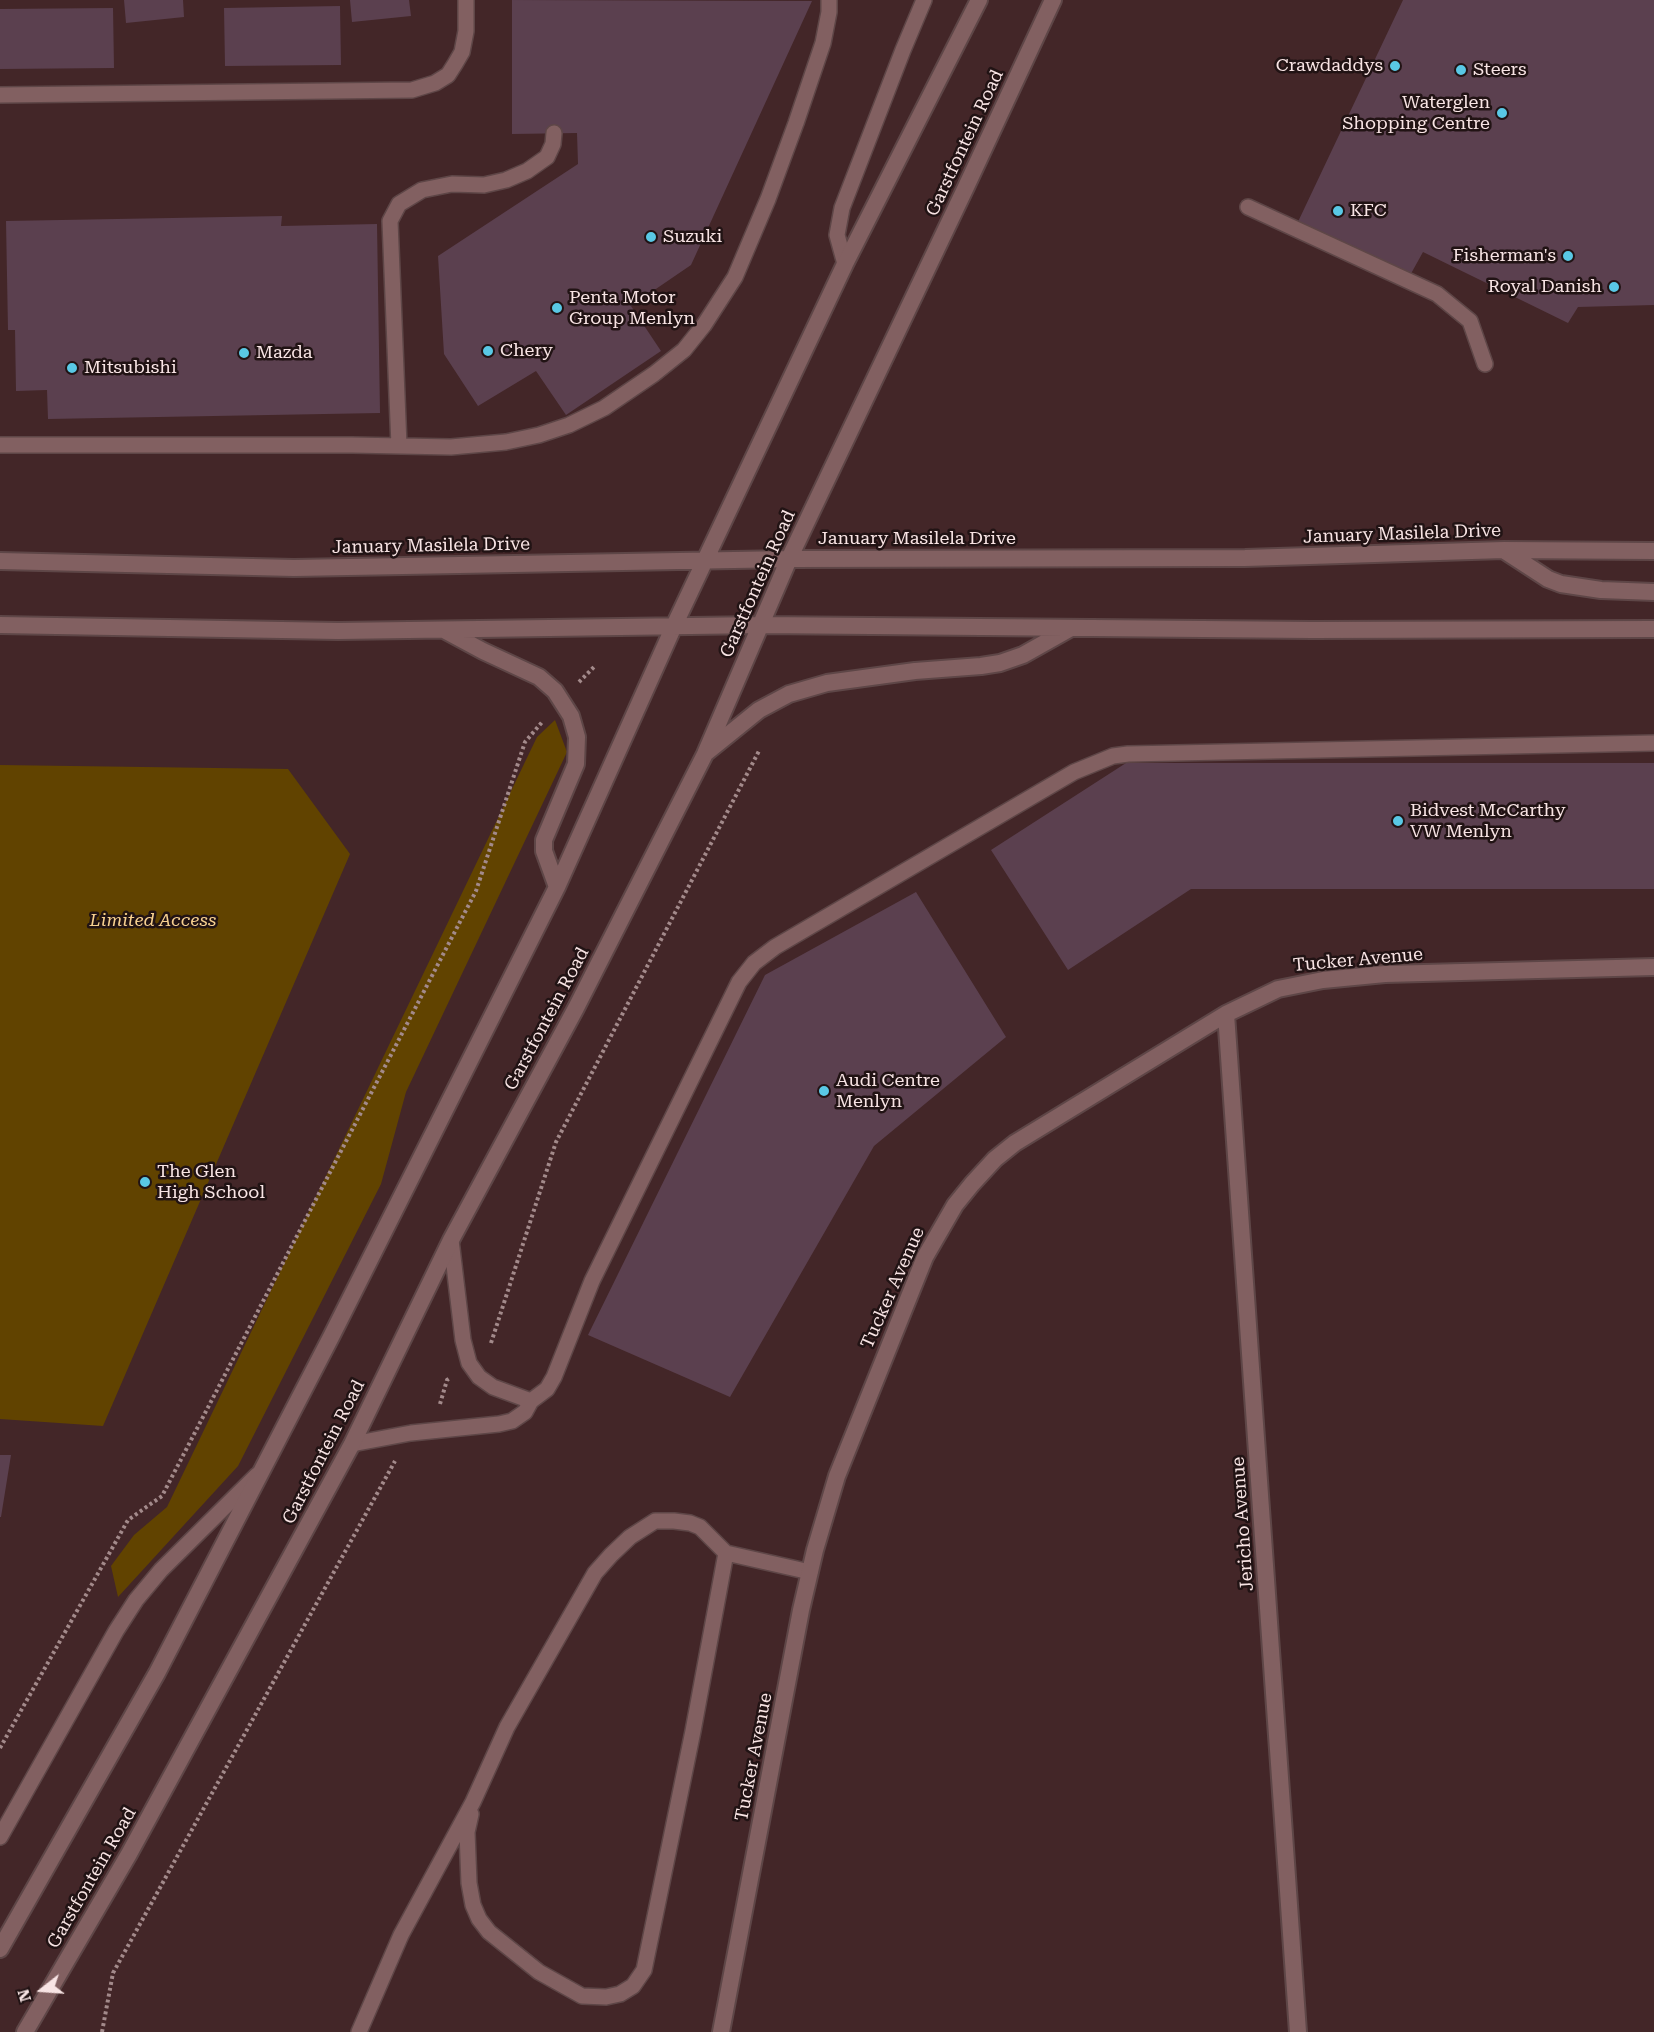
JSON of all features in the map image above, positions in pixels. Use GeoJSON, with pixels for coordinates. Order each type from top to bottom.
{"type":"FeatureCollection","features":[{"type":"Feature","properties":{"kind":"main road"},"geometry":{"type":"LineString","coordinates":[[0,1948],[157,1672],[337,1326],[557,887],[704,561],[845,264],[979,0]]}},
{"type":"Feature","properties":{"kind":"main road","name":"Garstfontein Road"},"geometry":{"type":"LineString","coordinates":[[25,2032],[129,1854],[352,1444],[452,1240],[576,1008],[705,754],[789,559],[1053,0]]}},
{"type":"Feature","properties":{"kind":"main road"},"geometry":{"type":"LineString","coordinates":[[1504,550],[1548,579],[1561,584],[1601,590],[1654,592]]}},
{"type":"Feature","properties":{"kind":"main road","name":"January Masilela Drive"},"geometry":{"type":"LineString","coordinates":[[0,561],[294,568],[789,559],[1245,558],[1504,550],[1654,551]]}},
{"type":"Feature","properties":{"kind":"main road"},"geometry":{"type":"LineString","coordinates":[[0,625],[338,631],[761,625],[1312,630],[1654,628]]}},
{"type":"Feature","properties":{"kind":"main road"},"geometry":{"type":"LineString","coordinates":[[705,754],[759,710],[789,694],[827,683],[915,671],[1000,663],[1023,655],[1072,628]]}},
{"type":"Feature","properties":{"kind":"main road"},"geometry":{"type":"LineString","coordinates":[[442,629],[539,677],[555,691],[571,716],[577,737],[573,775],[550,822],[544,840],[544,851],[557,887]]}},
{"type":"Feature","properties":{"kind":"main road","name":"Tucker Avenue"},"geometry":{"type":"LineString","coordinates":[[722,2032],[801,1610],[837,1476],[925,1257],[955,1205],[995,1160],[1015,1143],[1226,1014],[1278,989],[1323,980],[1385,974],[1654,967]]}},
{"type":"Feature","properties":{"kind":"main road","name":"Jericho Avenue"},"geometry":{"type":"LineString","coordinates":[[1226,1014],[1298,2032]]}},
{"type":"Feature","properties":{"kind":"lane"},"geometry":{"type":"LineString","coordinates":[[0,96],[412,90],[435,83],[448,75],[455,64],[462,52],[466,31],[466,0]]}},
{"type":"Feature","properties":{"kind":"lane"},"geometry":{"type":"LineString","coordinates":[[0,445],[451,447],[506,442],[539,435],[569,425],[604,408],[654,374],[684,350],[704,325],[735,277],[768,199],[824,43],[829,0]]}},
{"type":"Feature","properties":{"kind":"lane"},"geometry":{"type":"LineString","coordinates":[[845,264],[837,235],[842,208],[924,0]]}},
{"type":"Feature","properties":{"kind":"lane"},"geometry":{"type":"LineString","coordinates":[[399,446],[390,221],[399,204],[422,190],[452,184],[484,184],[506,180],[527,171],[547,157],[553,144],[554,133]]}},
{"type":"Feature","properties":{"kind":"lane"},"geometry":{"type":"LineString","coordinates":[[1248,207],[1437,294],[1470,321],[1485,364]]}},
{"type":"Feature","properties":{"kind":"lane"},"geometry":{"type":"LineString","coordinates":[[352,1444],[390,1436],[506,1422],[525,1412],[531,1401],[547,1389],[554,1377],[592,1281],[739,982],[754,963],[775,947],[1074,772],[1113,756],[1152,753],[1654,743]]}},
{"type":"Feature","properties":{"kind":"lane"},"geometry":{"type":"LineString","coordinates":[[452,1240],[463,1340],[469,1363],[479,1377],[493,1387],[531,1401]]}},
{"type":"Feature","properties":{"kind":"lane"},"geometry":{"type":"LineString","coordinates":[[0,1837],[136,1600],[161,1570],[262,1470]]}},
{"type":"Feature","properties":{"kind":"lane"},"geometry":{"type":"LineString","coordinates":[[359,2032],[401,1935],[473,1802],[507,1726],[595,1573],[611,1554],[630,1537],[655,1521],[690,1522],[700,1527],[726,1553],[810,1572]]}},
{"type":"Feature","properties":{"kind":"lane"},"geometry":{"type":"LineString","coordinates":[[473,1802],[467,1832],[469,1883],[473,1905],[489,1932],[539,1972],[582,1996],[606,1997],[620,1994],[633,1986],[644,1970],[726,1553]]}},
{"type":"Feature","properties":{"kind":"path"},"geometry":{"type":"LineString","coordinates":[[0,1748],[128,1520],[162,1496],[476,891],[525,742],[594,666]]}},
{"type":"Feature","properties":{"kind":"path"},"geometry":{"type":"LineString","coordinates":[[102,2032],[113,1972],[396,1460],[430,1443],[447,1380],[490,1347],[556,1142],[760,748]]}},
{"type":"Feature","properties":{"kind":"green space"},"geometry":{"type":"Polygon","coordinates":[[[555,720],[567,752],[406,1092],[381,1184],[238,1466],[118,1597],[111,1566],[134,1535],[167,1507],[537,737],[555,720]]]}},
{"type":"Feature","properties":{"kind":"green space","name":"Limited Access"},"geometry":{"type":"Polygon","coordinates":[[[0,765],[288,769],[350,854],[103,1426],[0,1419],[0,765]]]}},
{"type":"Feature","properties":{"kind":"building"},"geometry":{"type":"Polygon","coordinates":[[[124,0],[183,0],[184,17],[126,23],[124,0]]]}},
{"type":"Feature","properties":{"kind":"building"},"geometry":{"type":"Polygon","coordinates":[[[350,0],[409,0],[411,16],[352,22],[350,0]]]}},
{"type":"Feature","properties":{"kind":"building"},"geometry":{"type":"Polygon","coordinates":[[[512,0],[812,1],[691,265],[631,306],[661,351],[566,415],[536,371],[478,406],[444,354],[438,256],[578,164],[577,133],[512,134],[512,0]]]}},
{"type":"Feature","properties":{"kind":"building","name":"Waterglen Shopping Centre"},"geometry":{"type":"Polygon","coordinates":[[[1403,0],[1654,0],[1654,305],[1578,307],[1568,323],[1423,252],[1408,279],[1296,226],[1403,0]]]}},
{"type":"Feature","properties":{"kind":"building"},"geometry":{"type":"Polygon","coordinates":[[[340,6],[341,65],[225,66],[224,8],[340,6]]]}},
{"type":"Feature","properties":{"kind":"building"},"geometry":{"type":"Polygon","coordinates":[[[113,8],[114,68],[0,69],[0,9],[113,8]]]}},
{"type":"Feature","properties":{"kind":"building"},"geometry":{"type":"Polygon","coordinates":[[[282,216],[281,226],[377,224],[380,413],[48,419],[47,390],[16,391],[15,330],[8,330],[6,221],[282,216]]]}},
{"type":"Feature","properties":{"kind":"building"},"geometry":{"type":"Polygon","coordinates":[[[1126,763],[1654,763],[1654,889],[1191,889],[1068,970],[991,850],[1126,763]]]}},
{"type":"Feature","properties":{"kind":"building","name":"Audi Centre Menlyn"},"geometry":{"type":"Polygon","coordinates":[[[916,892],[1006,1037],[874,1146],[730,1397],[588,1335],[765,975],[916,892]]]}},
{"type":"Feature","properties":{"kind":"building"},"geometry":{"type":"Polygon","coordinates":[[[0,1455],[11,1455],[1,1517],[0,1517],[0,1455]]]}},
{"type":"Feature","properties":{"kind":"place","name":"Crawdaddys"},"geometry":{"type":"Point","coordinates":[1395,66]}},
{"type":"Feature","properties":{"kind":"place","name":"Steers"},"geometry":{"type":"Point","coordinates":[1461,70]}},
{"type":"Feature","properties":{"kind":"place","name":"Waterglen Shopping Centre"},"geometry":{"type":"Point","coordinates":[1502,113]}},
{"type":"Feature","properties":{"kind":"place","name":"KFC"},"geometry":{"type":"Point","coordinates":[1338,211]}},
{"type":"Feature","properties":{"kind":"place","name":"Suzuki"},"geometry":{"type":"Point","coordinates":[651,237]}},
{"type":"Feature","properties":{"kind":"place","name":"Fisherman's"},"geometry":{"type":"Point","coordinates":[1568,256]}},
{"type":"Feature","properties":{"kind":"place","name":"Royal Danish"},"geometry":{"type":"Point","coordinates":[1614,287]}},
{"type":"Feature","properties":{"kind":"place","name":"Penta Motor Group Menlyn"},"geometry":{"type":"Point","coordinates":[557,308]}},
{"type":"Feature","properties":{"kind":"place","name":"Chery"},"geometry":{"type":"Point","coordinates":[488,351]}},
{"type":"Feature","properties":{"kind":"place","name":"Mazda"},"geometry":{"type":"Point","coordinates":[244,353]}},
{"type":"Feature","properties":{"kind":"place","name":"Mitsubishi"},"geometry":{"type":"Point","coordinates":[72,368]}},
{"type":"Feature","properties":{"kind":"place","name":"Bidvest McCarthy VW Menlyn"},"geometry":{"type":"Point","coordinates":[1398,821]}},
{"type":"Feature","properties":{"kind":"place","name":"Audi Centre Menlyn"},"geometry":{"type":"Point","coordinates":[824,1091]}},
{"type":"Feature","properties":{"kind":"place","name":"The Glen High School"},"geometry":{"type":"Point","coordinates":[145,1182]}}]}
